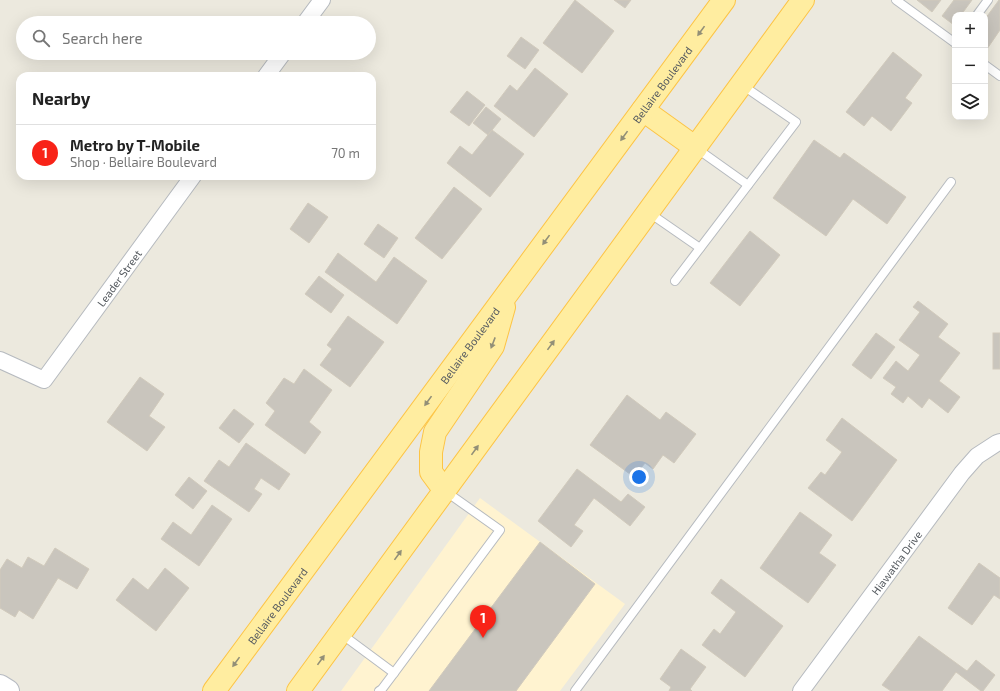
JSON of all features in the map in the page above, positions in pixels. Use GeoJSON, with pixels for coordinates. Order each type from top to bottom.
{"type":"FeatureCollection","features":[{"type":"Feature","properties":{"kind":"main road","name":"Bellaire Boulevard"},"geometry":{"type":"LineString","coordinates":[[214,691],[724,0]]}},
{"type":"Feature","properties":{"kind":"main road"},"geometry":{"type":"LineString","coordinates":[[298,691],[804,0]]}},
{"type":"Feature","properties":{"kind":"main road"},"geometry":{"type":"LineString","coordinates":[[643,110],[696,148]]}},
{"type":"Feature","properties":{"kind":"main road"},"geometry":{"type":"LineString","coordinates":[[444,491],[431,472],[431,452],[434,432],[493,346],[508,292]]}},
{"type":"Feature","properties":{"kind":"main road"},"geometry":{"type":"LineString","coordinates":[[0,686],[8,691]]}},
{"type":"Feature","properties":{"kind":"street"},"geometry":{"type":"LineString","coordinates":[[310,16],[322,0]]}},
{"type":"Feature","properties":{"kind":"street"},"geometry":{"type":"LineString","coordinates":[[269,72],[278,60]]}},
{"type":"Feature","properties":{"kind":"street","name":"Leader Street"},"geometry":{"type":"LineString","coordinates":[[0,360],[44,380],[190,180]]}},
{"type":"Feature","properties":{"kind":"street","name":"Hiawatha Drive"},"geometry":{"type":"LineString","coordinates":[[801,691],[962,473],[977,456],[1000,442]]}},
{"type":"Feature","properties":{"kind":"lane"},"geometry":{"type":"LineString","coordinates":[[896,0],[952,41]]}},
{"type":"Feature","properties":{"kind":"lane"},"geometry":{"type":"LineString","coordinates":[[979,12],[988,0]]}},
{"type":"Feature","properties":{"kind":"lane"},"geometry":{"type":"LineString","coordinates":[[988,67],[1000,76]]}},
{"type":"Feature","properties":{"kind":"lane"},"geometry":{"type":"LineString","coordinates":[[675,281],[796,122],[742,84]]}},
{"type":"Feature","properties":{"kind":"lane"},"geometry":{"type":"LineString","coordinates":[[696,148],[748,185]]}},
{"type":"Feature","properties":{"kind":"lane"},"geometry":{"type":"LineString","coordinates":[[575,691],[951,182]]}},
{"type":"Feature","properties":{"kind":"lane"},"geometry":{"type":"LineString","coordinates":[[648,212],[700,248]]}},
{"type":"Feature","properties":{"kind":"lane"},"geometry":{"type":"LineString","coordinates":[[382,690],[500,530],[444,491]]}},
{"type":"Feature","properties":{"kind":"lane"},"geometry":{"type":"LineString","coordinates":[[340,634],[394,673]]}},
{"type":"Feature","properties":{"kind":"shaded area"},"geometry":{"type":"Polygon","coordinates":[[[480,498],[625,604],[560,691],[341,691],[480,498]]]}},
{"type":"Feature","properties":{"kind":"building"},"geometry":{"type":"Polygon","coordinates":[[[575,0],[614,31],[582,73],[543,43],[575,0]]]}},
{"type":"Feature","properties":{"kind":"building"},"geometry":{"type":"Polygon","coordinates":[[[614,0],[631,0],[625,8],[614,0]]]}},
{"type":"Feature","properties":{"kind":"building"},"geometry":{"type":"Polygon","coordinates":[[[917,0],[941,0],[932,12],[917,0]]]}},
{"type":"Feature","properties":{"kind":"building"},"geometry":{"type":"Polygon","coordinates":[[[954,0],[972,0],[963,12],[952,12],[952,24],[942,16],[954,0]]]}},
{"type":"Feature","properties":{"kind":"building"},"geometry":{"type":"Polygon","coordinates":[[[1000,0],[1000,30],[988,48],[988,15],[1000,0]]]}},
{"type":"Feature","properties":{"kind":"building"},"geometry":{"type":"Polygon","coordinates":[[[521,37],[539,50],[525,69],[507,56],[521,37]]]}},
{"type":"Feature","properties":{"kind":"building"},"geometry":{"type":"Polygon","coordinates":[[[893,52],[922,75],[905,98],[912,103],[891,131],[872,116],[864,126],[846,112],[893,52]]]}},
{"type":"Feature","properties":{"kind":"building"},"geometry":{"type":"Polygon","coordinates":[[[535,68],[568,94],[534,137],[494,106],[510,85],[517,91],[535,68]]]}},
{"type":"Feature","properties":{"kind":"building"},"geometry":{"type":"Polygon","coordinates":[[[467,91],[485,105],[469,126],[450,112],[467,91]]]}},
{"type":"Feature","properties":{"kind":"building"},"geometry":{"type":"Polygon","coordinates":[[[486,107],[501,119],[488,135],[473,123],[486,107]]]}},
{"type":"Feature","properties":{"kind":"building"},"geometry":{"type":"Polygon","coordinates":[[[492,130],[524,154],[490,197],[447,163],[460,146],[472,155],[492,130]]]}},
{"type":"Feature","properties":{"kind":"building"},"geometry":{"type":"Polygon","coordinates":[[[814,140],[840,158],[844,153],[906,197],[887,224],[853,199],[826,236],[773,198],[814,140]]]}},
{"type":"Feature","properties":{"kind":"building"},"geometry":{"type":"Polygon","coordinates":[[[454,187],[482,209],[442,259],[415,238],[454,187]]]}},
{"type":"Feature","properties":{"kind":"building"},"geometry":{"type":"Polygon","coordinates":[[[308,203],[328,217],[309,243],[290,229],[308,203]]]}},
{"type":"Feature","properties":{"kind":"building"},"geometry":{"type":"Polygon","coordinates":[[[378,224],[398,238],[384,258],[364,244],[378,224]]]}},
{"type":"Feature","properties":{"kind":"building"},"geometry":{"type":"Polygon","coordinates":[[[750,231],[780,255],[740,306],[710,283],[750,231]]]}},
{"type":"Feature","properties":{"kind":"building"},"geometry":{"type":"Polygon","coordinates":[[[338,253],[376,282],[394,257],[427,281],[397,324],[325,272],[338,253]]]}},
{"type":"Feature","properties":{"kind":"building"},"geometry":{"type":"Polygon","coordinates":[[[319,276],[344,295],[331,313],[305,294],[319,276]]]}},
{"type":"Feature","properties":{"kind":"building"},"geometry":{"type":"Polygon","coordinates":[[[918,301],[948,324],[938,337],[960,353],[939,381],[960,397],[948,413],[929,398],[922,408],[908,396],[903,403],[891,394],[896,387],[883,378],[896,361],[908,371],[920,355],[899,340],[920,312],[913,307],[918,301]]]}},
{"type":"Feature","properties":{"kind":"building"},"geometry":{"type":"Polygon","coordinates":[[[348,316],[384,342],[350,387],[320,365],[332,349],[327,345],[348,316]]]}},
{"type":"Feature","properties":{"kind":"building"},"geometry":{"type":"Polygon","coordinates":[[[876,333],[895,347],[871,379],[852,365],[876,333]]]}},
{"type":"Feature","properties":{"kind":"building"},"geometry":{"type":"Polygon","coordinates":[[[993,333],[1000,333],[1000,369],[993,369],[993,333]]]}},
{"type":"Feature","properties":{"kind":"building"},"geometry":{"type":"Polygon","coordinates":[[[304,369],[332,390],[309,422],[321,432],[305,454],[265,425],[275,411],[266,403],[284,378],[294,384],[304,369]]]}},
{"type":"Feature","properties":{"kind":"building"},"geometry":{"type":"Polygon","coordinates":[[[140,377],[164,394],[149,416],[165,427],[147,451],[107,422],[140,377]]]}},
{"type":"Feature","properties":{"kind":"building"},"geometry":{"type":"Polygon","coordinates":[[[627,395],[660,420],[666,412],[696,434],[674,463],[663,455],[653,469],[645,463],[634,477],[590,445],[627,395]]]}},
{"type":"Feature","properties":{"kind":"building"},"geometry":{"type":"Polygon","coordinates":[[[234,409],[254,424],[239,443],[219,428],[234,409]]]}},
{"type":"Feature","properties":{"kind":"building"},"geometry":{"type":"Polygon","coordinates":[[[842,418],[897,460],[852,521],[808,488],[821,472],[825,475],[842,452],[826,440],[842,418]]]}},
{"type":"Feature","properties":{"kind":"building"},"geometry":{"type":"Polygon","coordinates":[[[246,443],[290,474],[279,490],[261,478],[254,489],[262,494],[249,512],[204,481],[219,460],[229,467],[246,443]]]}},
{"type":"Feature","properties":{"kind":"building"},"geometry":{"type":"Polygon","coordinates":[[[577,469],[621,502],[628,494],[645,507],[630,526],[594,498],[574,525],[583,531],[571,547],[538,521],[577,469]]]}},
{"type":"Feature","properties":{"kind":"building"},"geometry":{"type":"Polygon","coordinates":[[[189,477],[207,491],[193,509],[175,495],[189,477]]]}},
{"type":"Feature","properties":{"kind":"building"},"geometry":{"type":"Polygon","coordinates":[[[212,505],[232,519],[199,566],[161,539],[173,522],[191,535],[212,505]]]}},
{"type":"Feature","properties":{"kind":"building"},"geometry":{"type":"Polygon","coordinates":[[[800,512],[832,535],[819,553],[836,565],[808,603],[760,568],[800,512]]]}},
{"type":"Feature","properties":{"kind":"building"},"geometry":{"type":"Polygon","coordinates":[[[540,542],[595,584],[516,691],[429,691],[540,542]]]}},
{"type":"Feature","properties":{"kind":"building"},"geometry":{"type":"Polygon","coordinates":[[[55,548],[89,569],[77,589],[58,578],[33,619],[19,610],[15,617],[0,608],[0,570],[7,559],[22,568],[28,557],[44,566],[55,548]]]}},
{"type":"Feature","properties":{"kind":"building"},"geometry":{"type":"Polygon","coordinates":[[[979,563],[1000,578],[1000,599],[994,595],[972,625],[948,608],[979,563]]]}},
{"type":"Feature","properties":{"kind":"building"},"geometry":{"type":"Polygon","coordinates":[[[165,568],[189,588],[156,631],[116,600],[133,578],[148,590],[165,568]]]}},
{"type":"Feature","properties":{"kind":"building"},"geometry":{"type":"Polygon","coordinates":[[[721,579],[783,626],[745,677],[702,645],[714,629],[720,634],[736,612],[711,593],[721,579]]]}},
{"type":"Feature","properties":{"kind":"building"},"geometry":{"type":"Polygon","coordinates":[[[919,636],[967,671],[976,660],[995,675],[983,691],[956,672],[942,691],[891,691],[882,685],[919,636]]]}},
{"type":"Feature","properties":{"kind":"building"},"geometry":{"type":"Polygon","coordinates":[[[681,649],[706,667],[690,689],[692,691],[669,691],[671,687],[660,679],[681,649]]]}},
{"type":"Feature","properties":{"kind":"place","name":"Metro by T-Mobile"},"geometry":{"type":"Point","coordinates":[483,638]}}]}
